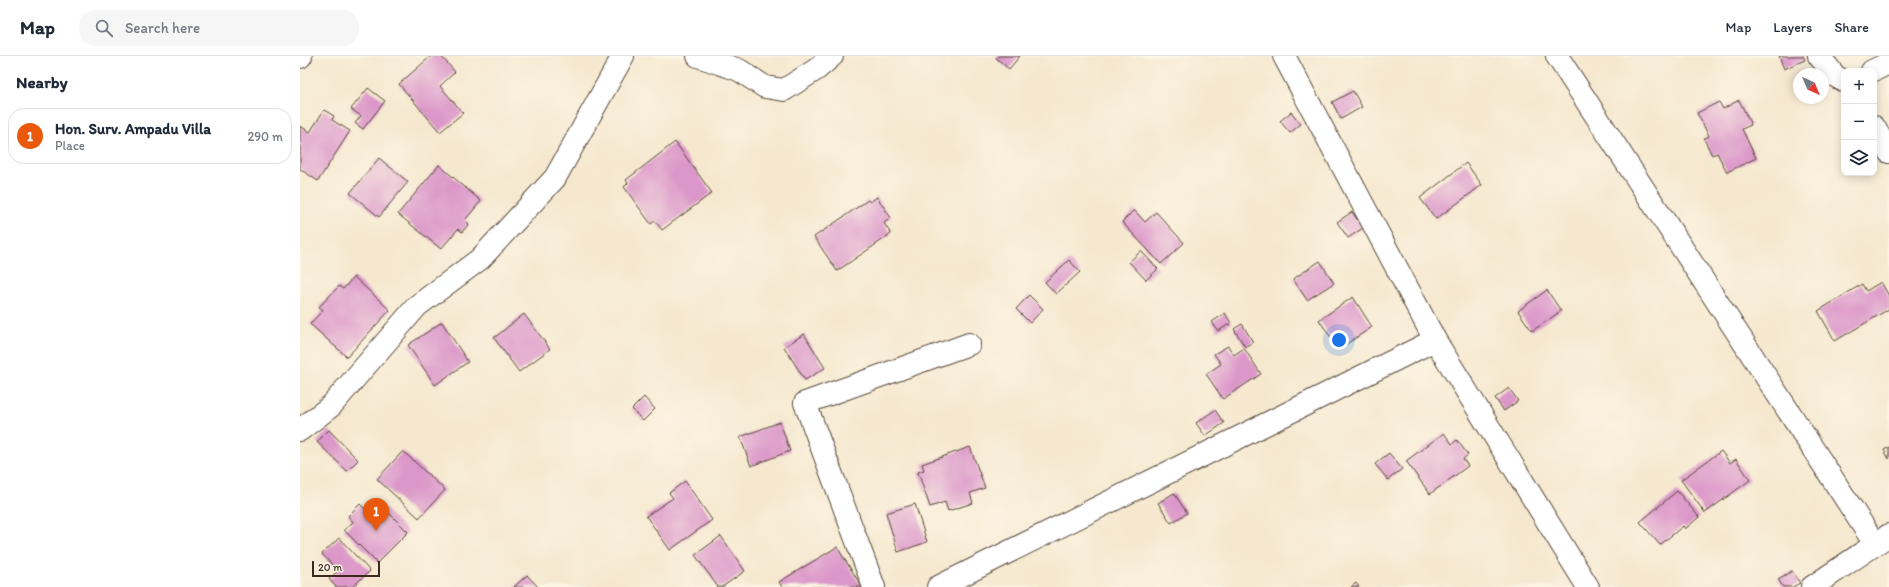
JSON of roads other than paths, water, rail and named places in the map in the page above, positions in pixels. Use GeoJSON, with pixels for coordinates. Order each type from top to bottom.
{"type":"FeatureCollection","features":[{"type":"Feature","properties":{"kind":"street"},"geometry":{"type":"LineString","coordinates":[[300,430],[331,406],[416,306],[480,259],[555,178],[623,56]]}},
{"type":"Feature","properties":{"kind":"street"},"geometry":{"type":"LineString","coordinates":[[698,56],[739,70],[765,87],[784,90],[817,69],[832,56]]}},
{"type":"Feature","properties":{"kind":"street"},"geometry":{"type":"LineString","coordinates":[[1284,56],[1435,340],[1588,587]]}},
{"type":"Feature","properties":{"kind":"street"},"geometry":{"type":"LineString","coordinates":[[1557,56],[1882,540],[1816,586]]}},
{"type":"Feature","properties":{"kind":"street"},"geometry":{"type":"LineString","coordinates":[[1819,56],[1836,76],[1841,78]]}},
{"type":"Feature","properties":{"kind":"street"},"geometry":{"type":"LineString","coordinates":[[1877,69],[1889,63]]}},
{"type":"Feature","properties":{"kind":"street"},"geometry":{"type":"LineString","coordinates":[[1877,132],[1889,152]]}},
{"type":"Feature","properties":{"kind":"street"},"geometry":{"type":"LineString","coordinates":[[938,587],[1435,340]]}},
{"type":"Feature","properties":{"kind":"street"},"geometry":{"type":"LineString","coordinates":[[874,587],[805,403],[969,344]]}},
{"type":"Feature","properties":{"kind":"place","name":"Hon. Surv. Ampadu Villa"},"geometry":{"type":"Point","coordinates":[376,531]}}]}
